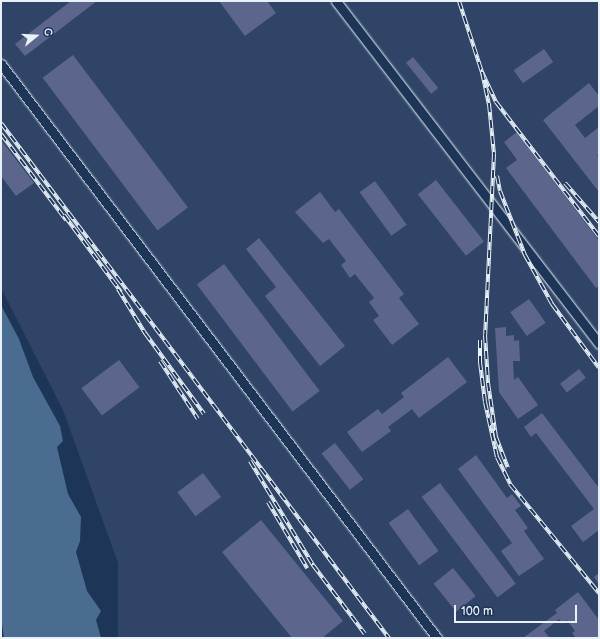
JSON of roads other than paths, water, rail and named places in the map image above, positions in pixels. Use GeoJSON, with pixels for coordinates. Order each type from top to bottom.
{"type":"FeatureCollection","features":[{"type":"Feature","properties":{"kind":"lane"},"geometry":{"type":"LineString","coordinates":[[336,1],[599,344]]}},
{"type":"Feature","properties":{"kind":"lane"},"geometry":{"type":"LineString","coordinates":[[1,64],[437,638]]}},
{"type":"Feature","properties":{"kind":"railway"},"geometry":{"type":"LineString","coordinates":[[459,1],[482,72],[496,102],[599,236]]}},
{"type":"Feature","properties":{"kind":"railway"},"geometry":{"type":"LineString","coordinates":[[482,72],[489,104],[494,154],[485,335],[488,383],[496,437],[508,468]]}},
{"type":"Feature","properties":{"kind":"railway"},"geometry":{"type":"LineString","coordinates":[[1,123],[389,638]]}},
{"type":"Feature","properties":{"kind":"railway"},"geometry":{"type":"LineString","coordinates":[[1,134],[66,220]]}},
{"type":"Feature","properties":{"kind":"railway"},"geometry":{"type":"LineString","coordinates":[[497,176],[500,191],[525,255],[552,304],[599,368]]}},
{"type":"Feature","properties":{"kind":"railway"},"geometry":{"type":"LineString","coordinates":[[565,183],[599,222]]}},
{"type":"Feature","properties":{"kind":"railway"},"geometry":{"type":"LineString","coordinates":[[64,215],[121,292]]}},
{"type":"Feature","properties":{"kind":"railway"},"geometry":{"type":"LineString","coordinates":[[118,289],[145,333],[204,414]]}},
{"type":"Feature","properties":{"kind":"railway"},"geometry":{"type":"LineString","coordinates":[[480,340],[480,362],[485,402],[497,457],[510,484],[599,593]]}},
{"type":"Feature","properties":{"kind":"railway"},"geometry":{"type":"LineString","coordinates":[[160,361],[198,419]]}},
{"type":"Feature","properties":{"kind":"railway"},"geometry":{"type":"LineString","coordinates":[[250,461],[313,565],[365,634]]}},
{"type":"Feature","properties":{"kind":"railway"},"geometry":{"type":"LineString","coordinates":[[268,502],[307,568]]}}]}
